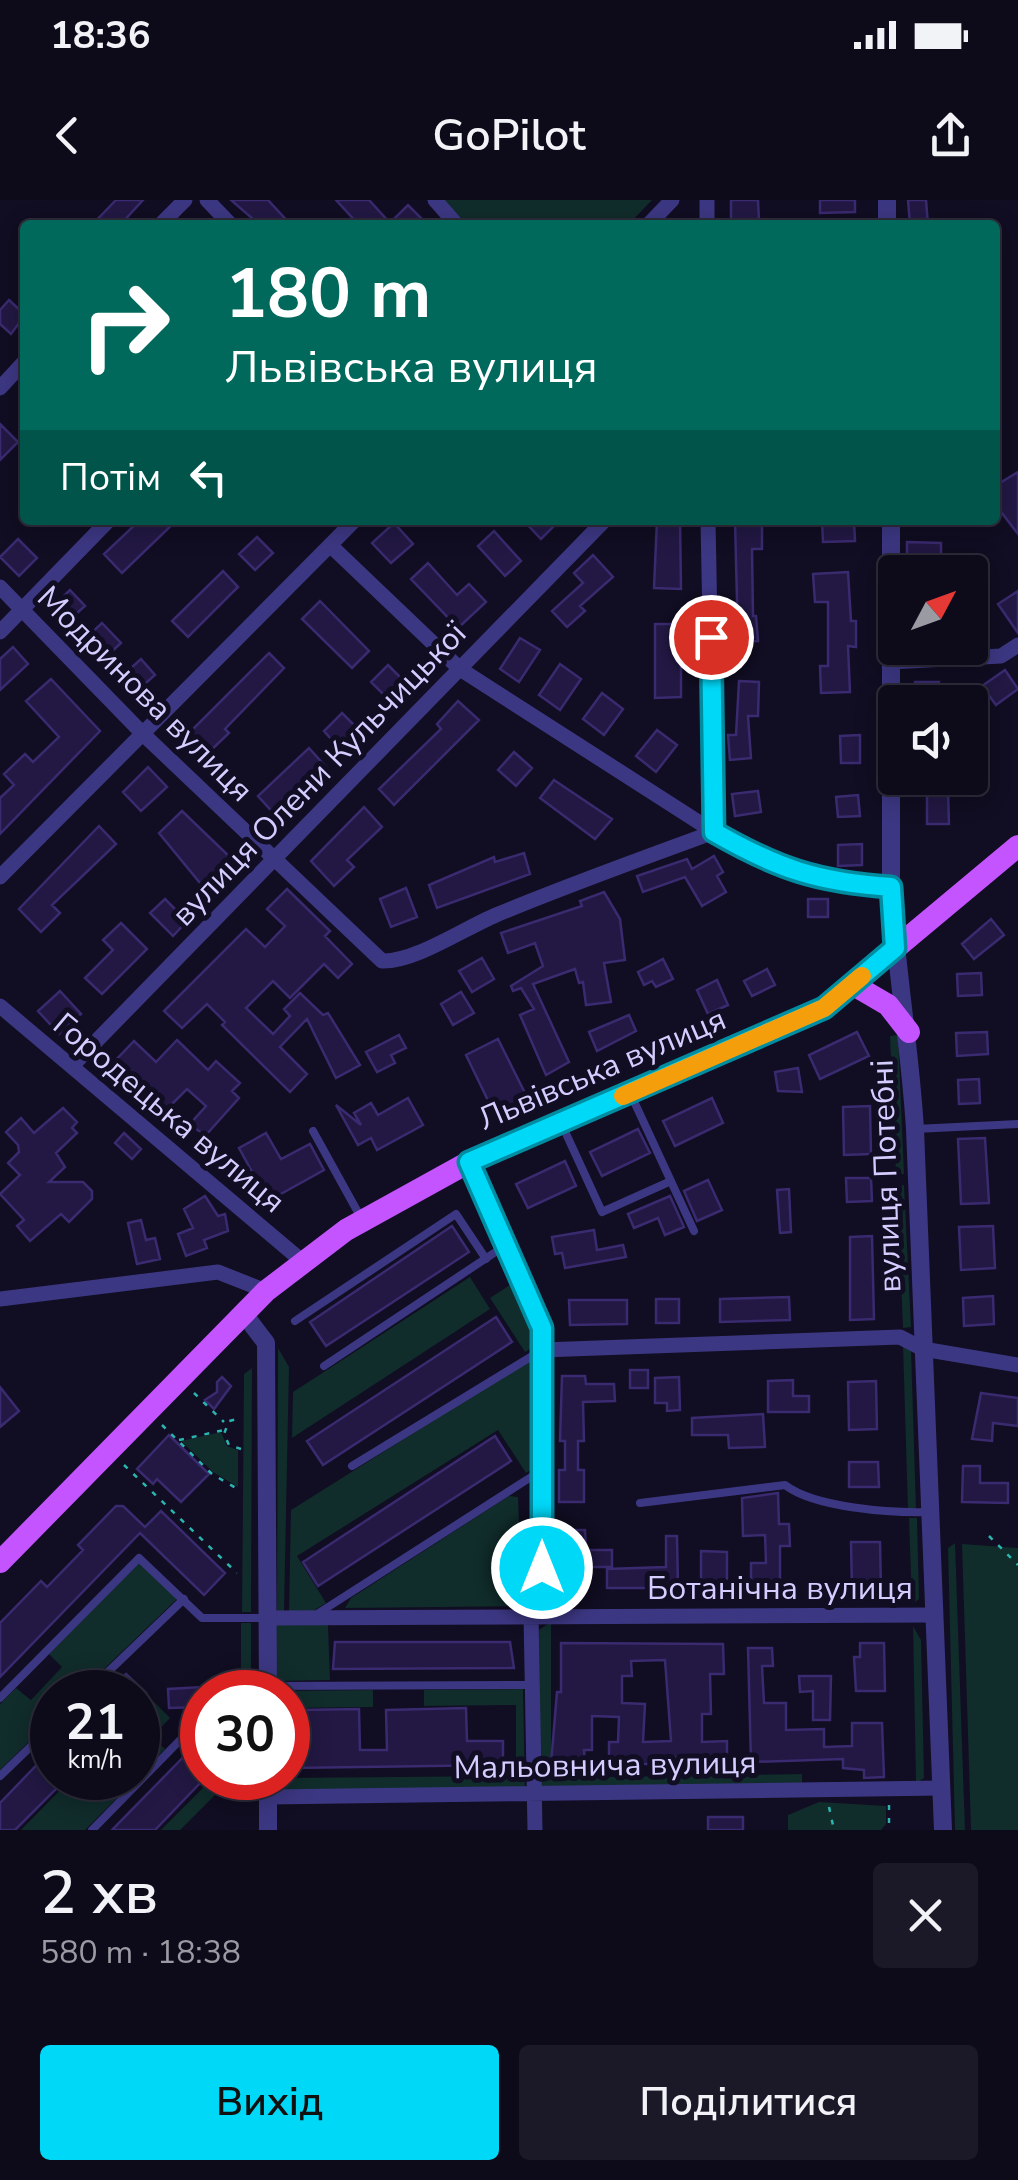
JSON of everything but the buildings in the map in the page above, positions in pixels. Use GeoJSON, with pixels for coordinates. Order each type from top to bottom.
{"type":"FeatureCollection","features":[{"type":"Feature","properties":{"kind":"main road","name":"Львівська вулиця"},"geometry":{"type":"LineString","coordinates":[[0,1562],[266,1291],[302,1261],[362,1220],[469,1162],[824,1008],[1018,846]]}},
{"type":"Feature","properties":{"kind":"main road"},"geometry":{"type":"LineString","coordinates":[[852,984],[888,1005],[909,1032]]}},
{"type":"Feature","properties":{"kind":"street"},"geometry":{"type":"LineString","coordinates":[[165,220],[185,200]]}},
{"type":"Feature","properties":{"kind":"street"},"geometry":{"type":"LineString","coordinates":[[207,200],[226,220]]}},
{"type":"Feature","properties":{"kind":"street"},"geometry":{"type":"LineString","coordinates":[[435,200],[453,220]]}},
{"type":"Feature","properties":{"kind":"street"},"geometry":{"type":"LineString","coordinates":[[653,220],[672,200]]}},
{"type":"Feature","properties":{"kind":"street"},"geometry":{"type":"LineString","coordinates":[[0,388],[20,366]]}},
{"type":"Feature","properties":{"kind":"street"},"geometry":{"type":"LineString","coordinates":[[0,632],[104,525]]}},
{"type":"Feature","properties":{"kind":"street"},"geometry":{"type":"LineString","coordinates":[[0,877],[350,525]]}},
{"type":"Feature","properties":{"kind":"street","name":"вулиця Олени Кульчицької"},"geometry":{"type":"LineString","coordinates":[[72,1066],[600,525]]}},
{"type":"Feature","properties":{"kind":"street"},"geometry":{"type":"LineString","coordinates":[[708,525],[714,832]]}},
{"type":"Feature","properties":{"kind":"street","name":"вулиця Потебні"},"geometry":{"type":"LineString","coordinates":[[891,525],[891,555]]}},
{"type":"Feature","properties":{"kind":"street"},"geometry":{"type":"LineString","coordinates":[[330,544],[460,669],[714,832],[789,871],[832,883],[891,887]]}},
{"type":"Feature","properties":{"kind":"street","name":"Модринова вулиця"},"geometry":{"type":"LineString","coordinates":[[0,587],[144,736],[382,962],[401,962],[506,911],[714,832]]}},
{"type":"Feature","properties":{"kind":"street"},"geometry":{"type":"LineString","coordinates":[[988,657],[1001,656],[1018,645]]}},
{"type":"Feature","properties":{"kind":"street","name":"вулиця Потебні"},"geometry":{"type":"LineString","coordinates":[[891,665],[891,887],[895,948],[909,1032],[915,1129],[943,1830]]}},
{"type":"Feature","properties":{"kind":"street","name":"Городецька вулиця"},"geometry":{"type":"LineString","coordinates":[[0,1006],[302,1261]]}},
{"type":"Feature","properties":{"kind":"street"},"geometry":{"type":"LineString","coordinates":[[469,1162],[542,1328],[542,1601],[531,1615],[535,1830]]}},
{"type":"Feature","properties":{"kind":"street"},"geometry":{"type":"LineString","coordinates":[[0,1300],[218,1272],[266,1291]]}},
{"type":"Feature","properties":{"kind":"street"},"geometry":{"type":"LineString","coordinates":[[244,1314],[266,1344],[268,1670]]}},
{"type":"Feature","properties":{"kind":"street"},"geometry":{"type":"LineString","coordinates":[[542,1350],[900,1337],[923,1349],[1018,1365]]}},
{"type":"Feature","properties":{"kind":"street","name":"Ботанічна вулиця"},"geometry":{"type":"LineString","coordinates":[[268,1618],[933,1615]]}},
{"type":"Feature","properties":{"kind":"street","name":"Мальовнича вулиця"},"geometry":{"type":"LineString","coordinates":[[310,1797],[942,1788]]}},
{"type":"Feature","properties":{"kind":"street"},"geometry":{"type":"LineString","coordinates":[[268,1800],[268,1830]]}},
{"type":"Feature","properties":{"kind":"lane"},"geometry":{"type":"LineString","coordinates":[[630,1093],[694,1231]]}},
{"type":"Feature","properties":{"kind":"lane"},"geometry":{"type":"LineString","coordinates":[[561,1123],[602,1212],[671,1180]]}},
{"type":"Feature","properties":{"kind":"lane"},"geometry":{"type":"LineString","coordinates":[[915,1129],[1018,1124]]}},
{"type":"Feature","properties":{"kind":"lane"},"geometry":{"type":"LineString","coordinates":[[312,1130],[362,1220]]}},
{"type":"Feature","properties":{"kind":"lane"},"geometry":{"type":"LineString","coordinates":[[295,1321],[456,1214],[486,1258]]}},
{"type":"Feature","properties":{"kind":"lane"},"geometry":{"type":"LineString","coordinates":[[324,1366],[506,1245]]}},
{"type":"Feature","properties":{"kind":"lane"},"geometry":{"type":"LineString","coordinates":[[352,1466],[542,1350]]}},
{"type":"Feature","properties":{"kind":"lane"},"geometry":{"type":"LineString","coordinates":[[310,1618],[542,1470]]}},
{"type":"Feature","properties":{"kind":"lane"},"geometry":{"type":"LineString","coordinates":[[640,1503],[786,1485],[801,1497],[906,1513],[929,1512]]}},
{"type":"Feature","properties":{"kind":"lane"},"geometry":{"type":"LineString","coordinates":[[0,1698],[133,1560],[146,1561],[202,1618],[268,1618]]}},
{"type":"Feature","properties":{"kind":"lane"},"geometry":{"type":"LineString","coordinates":[[110,1670],[184,1598]]}},
{"type":"Feature","properties":{"kind":"lane"},"geometry":{"type":"LineString","coordinates":[[310,1688],[533,1685]]}},
{"type":"Feature","properties":{"kind":"lane"},"geometry":{"type":"LineString","coordinates":[[92,1830],[180,1740]]}},
{"type":"Feature","properties":{"kind":"lane"},"geometry":{"type":"LineString","coordinates":[[0,1776],[30,1747]]}},
{"type":"Feature","properties":{"kind":"path"},"geometry":{"type":"LineString","coordinates":[[193,1392],[226,1424]]}},
{"type":"Feature","properties":{"kind":"path"},"geometry":{"type":"LineString","coordinates":[[226,1424],[242,1418]]}},
{"type":"Feature","properties":{"kind":"path"},"geometry":{"type":"LineString","coordinates":[[161,1424],[212,1474],[241,1491]]}},
{"type":"Feature","properties":{"kind":"path"},"geometry":{"type":"LineString","coordinates":[[226,1424],[226,1442],[241,1449]]}},
{"type":"Feature","properties":{"kind":"path"},"geometry":{"type":"LineString","coordinates":[[177,1440],[224,1430]]}},
{"type":"Feature","properties":{"kind":"path"},"geometry":{"type":"LineString","coordinates":[[123,1464],[237,1573]]}},
{"type":"Feature","properties":{"kind":"path"},"geometry":{"type":"LineString","coordinates":[[989,1536],[1018,1565]]}},
{"type":"Feature","properties":{"kind":"path"},"geometry":{"type":"LineString","coordinates":[[889,1788],[889,1830]]}},
{"type":"Feature","properties":{"kind":"path"},"geometry":{"type":"LineString","coordinates":[[824,1790],[834,1830]]}},
{"type":"Feature","properties":{"kind":"green space"},"geometry":{"type":"Polygon","coordinates":[[[443,200],[652,200],[633,220],[463,220],[443,200]]]}},
{"type":"Feature","properties":{"kind":"green space"},"geometry":{"type":"Polygon","coordinates":[[[898,1035],[904,1174],[896,1175],[890,1036],[898,1035]]]}},
{"type":"Feature","properties":{"kind":"green space"},"geometry":{"type":"Polygon","coordinates":[[[904,1185],[911,1327],[903,1328],[897,1186],[904,1185]]]}},
{"type":"Feature","properties":{"kind":"green space"},"geometry":{"type":"Polygon","coordinates":[[[470,1277],[490,1309],[292,1438],[293,1392],[470,1277]]]}},
{"type":"Feature","properties":{"kind":"green space"},"geometry":{"type":"Polygon","coordinates":[[[516,1281],[538,1329],[538,1344],[525,1352],[490,1298],[516,1281]]]}},
{"type":"Feature","properties":{"kind":"green space"},"geometry":{"type":"Polygon","coordinates":[[[903,1345],[911,1349],[916,1509],[908,1510],[903,1345]]]}},
{"type":"Feature","properties":{"kind":"green space"},"geometry":{"type":"Polygon","coordinates":[[[278,1348],[289,1367],[284,1611],[277,1611],[278,1348]]]}},
{"type":"Feature","properties":{"kind":"green space"},"geometry":{"type":"Polygon","coordinates":[[[538,1355],[537,1466],[526,1473],[498,1430],[297,1556],[326,1603],[313,1611],[289,1611],[291,1510],[538,1355]]]}},
{"type":"Feature","properties":{"kind":"green space"},"geometry":{"type":"Polygon","coordinates":[[[252,1368],[251,1612],[242,1612],[244,1374],[252,1368]]]}},
{"type":"Feature","properties":{"kind":"green space"},"geometry":{"type":"Polygon","coordinates":[[[221,1432],[227,1446],[238,1450],[238,1487],[213,1472],[181,1441],[221,1432]]]}},
{"type":"Feature","properties":{"kind":"green space"},"geometry":{"type":"Polygon","coordinates":[[[509,1496],[518,1497],[522,1606],[345,1608],[351,1598],[509,1496]]]}},
{"type":"Feature","properties":{"kind":"green space"},"geometry":{"type":"Polygon","coordinates":[[[909,1518],[917,1518],[919,1599],[912,1604],[909,1518]]]}},
{"type":"Feature","properties":{"kind":"green space"},"geometry":{"type":"Polygon","coordinates":[[[955,1543],[965,1830],[955,1830],[948,1548],[955,1543]]]}},
{"type":"Feature","properties":{"kind":"green space"},"geometry":{"type":"Polygon","coordinates":[[[962,1544],[1018,1548],[1018,1830],[971,1830],[962,1544]]]}},
{"type":"Feature","properties":{"kind":"green space"},"geometry":{"type":"Polygon","coordinates":[[[139,1563],[178,1598],[103,1670],[59,1670],[62,1667],[49,1654],[139,1563]]]}},
{"type":"Feature","properties":{"kind":"green space"},"geometry":{"type":"Polygon","coordinates":[[[551,1622],[551,1778],[802,1774],[802,1784],[540,1788],[539,1630],[551,1622]]]}},
{"type":"Feature","properties":{"kind":"green space"},"geometry":{"type":"Polygon","coordinates":[[[241,1623],[251,1623],[251,1670],[241,1670],[241,1623]]]}},
{"type":"Feature","properties":{"kind":"green space"},"geometry":{"type":"Polygon","coordinates":[[[274,1625],[328,1625],[330,1680],[310,1680],[310,1670],[275,1670],[274,1625]]]}},
{"type":"Feature","properties":{"kind":"green space"},"geometry":{"type":"Polygon","coordinates":[[[913,1626],[921,1640],[924,1778],[916,1783],[913,1626]]]}},
{"type":"Feature","properties":{"kind":"green space"},"geometry":{"type":"Polygon","coordinates":[[[16,1688],[30,1699],[30,1741],[0,1770],[0,1704],[16,1688]]]}},
{"type":"Feature","properties":{"kind":"green space"},"geometry":{"type":"Polygon","coordinates":[[[523,1689],[525,1788],[310,1791],[310,1778],[516,1776],[516,1705],[424,1706],[424,1690],[523,1689]]]}},
{"type":"Feature","properties":{"kind":"green space"},"geometry":{"type":"Polygon","coordinates":[[[373,1690],[373,1707],[310,1708],[310,1691],[373,1690]]]}},
{"type":"Feature","properties":{"kind":"green space"},"geometry":{"type":"Polygon","coordinates":[[[160,1708],[170,1718],[160,1729],[160,1708]]]}},
{"type":"Feature","properties":{"kind":"green space"},"geometry":{"type":"Polygon","coordinates":[[[50,1800],[115,1800],[85,1830],[21,1830],[50,1800]]]}},
{"type":"Feature","properties":{"kind":"green space"},"geometry":{"type":"Polygon","coordinates":[[[191,1800],[210,1800],[180,1830],[161,1830],[191,1800]]]}},
{"type":"Feature","properties":{"kind":"green space"},"geometry":{"type":"Polygon","coordinates":[[[819,1802],[886,1806],[886,1824],[881,1830],[788,1830],[788,1815],[819,1802]]]}},
{"type":"Feature","properties":{"kind":"slow traffic"},"geometry":{"type":"LineString","coordinates":[[623,1096],[824,1008],[862,976]]}},
{"type":"Feature","properties":{"kind":"route"},"geometry":{"type":"LineString","coordinates":[[542,1568],[542,1328],[469,1162],[824,1008],[895,948],[891,887],[832,883],[789,871],[714,832],[711,637]]}}]}
